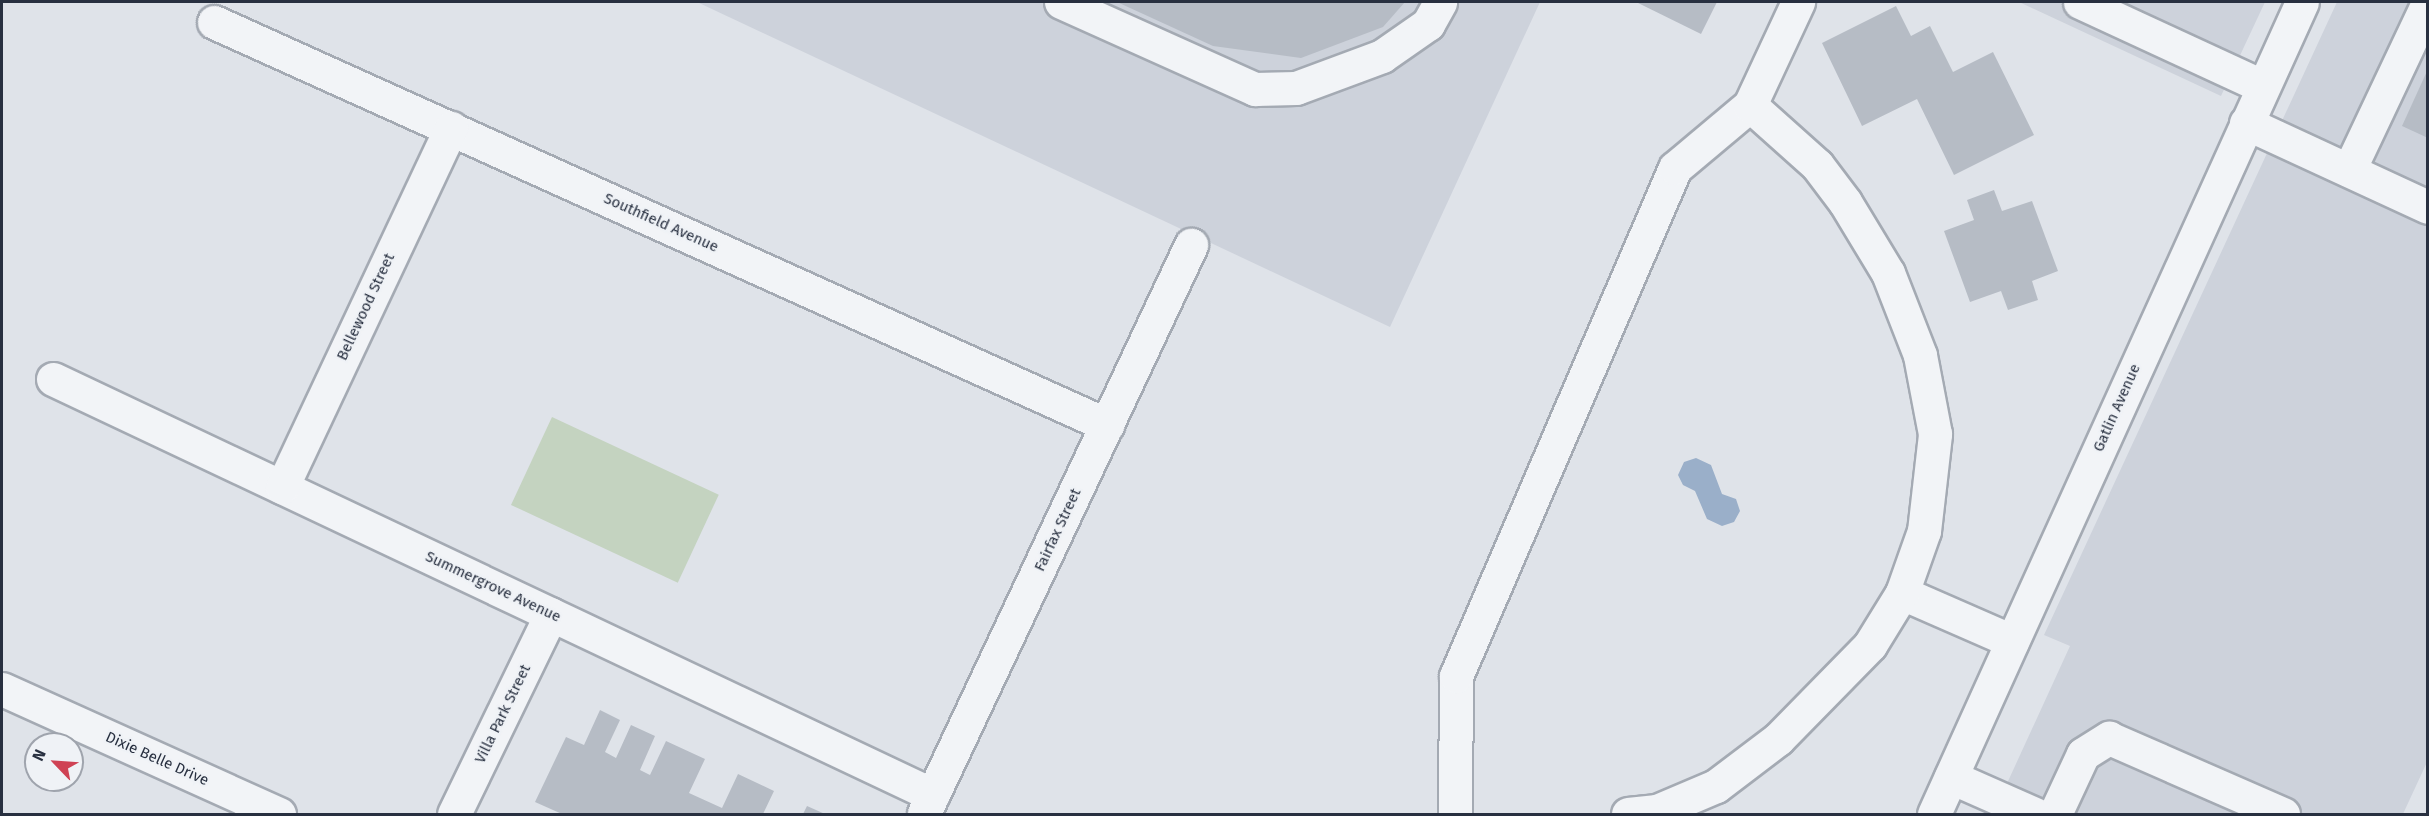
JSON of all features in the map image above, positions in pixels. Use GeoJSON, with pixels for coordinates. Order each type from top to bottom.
{"type":"FeatureCollection","features":[{"type":"Feature","properties":{"kind":"street"},"geometry":{"type":"LineString","coordinates":[[1061,2],[1255,89],[1296,88],[1382,56],[1428,24],[1440,2]]}},
{"type":"Feature","properties":{"kind":"street"},"geometry":{"type":"LineString","coordinates":[[1455,814],[1456,676],[1675,168],[1750,105],[1798,2]]}},
{"type":"Feature","properties":{"kind":"street"},"geometry":{"type":"LineString","coordinates":[[2080,2],[2262,87]]}},
{"type":"Feature","properties":{"kind":"street","name":"Gatlin Avenue"},"geometry":{"type":"LineString","coordinates":[[1934,814],[2302,2]]}},
{"type":"Feature","properties":{"kind":"street"},"geometry":{"type":"LineString","coordinates":[[2349,170],[2427,3]]}},
{"type":"Feature","properties":{"kind":"street","name":"Southfield Avenue"},"geometry":{"type":"LineString","coordinates":[[214,22],[1107,424]]}},
{"type":"Feature","properties":{"kind":"street"},"geometry":{"type":"LineString","coordinates":[[1628,814],[1658,811],[1716,786],[1778,740],[1870,645],[1902,593],[1924,531],[1935,434],[1920,355],[1888,273],[1845,202],[1817,165],[1750,105]]}},
{"type":"Feature","properties":{"kind":"street"},"geometry":{"type":"LineString","coordinates":[[2246,123],[2427,207]]}},
{"type":"Feature","properties":{"kind":"street","name":"Bellewood Street"},"geometry":{"type":"LineString","coordinates":[[282,487],[451,128]]}},
{"type":"Feature","properties":{"kind":"street","name":"Fairfax Street"},"geometry":{"type":"LineString","coordinates":[[928,805],[1191,245]]}},
{"type":"Feature","properties":{"kind":"street","name":"Summergrove Avenue"},"geometry":{"type":"LineString","coordinates":[[53,379],[551,614],[928,805]]}},
{"type":"Feature","properties":{"kind":"street"},"geometry":{"type":"LineString","coordinates":[[1902,593],[2012,641]]}},
{"type":"Feature","properties":{"kind":"street","name":"Villa Park Street"},"geometry":{"type":"LineString","coordinates":[[454,814],[551,614]]}},
{"type":"Feature","properties":{"kind":"street","name":"Dixie Belle Drive"},"geometry":{"type":"LineString","coordinates":[[2,689],[279,814]]}},
{"type":"Feature","properties":{"kind":"street"},"geometry":{"type":"LineString","coordinates":[[2055,814],[2083,754],[2109,738],[2283,814]]}},
{"type":"Feature","properties":{"kind":"street"},"geometry":{"type":"LineString","coordinates":[[1951,777],[2035,814]]}},
{"type":"Feature","properties":{"kind":"shaded area"},"geometry":{"type":"Polygon","coordinates":[[[697,2],[1540,2],[1390,327],[697,2]]]}},
{"type":"Feature","properties":{"kind":"shaded area"},"geometry":{"type":"Polygon","coordinates":[[[2019,2],[2265,2],[2221,96],[2019,2]]]}},
{"type":"Feature","properties":{"kind":"shaded area"},"geometry":{"type":"Polygon","coordinates":[[[2337,2],[2427,2],[2428,760],[2403,814],[1993,814],[2070,646],[2044,635],[2337,2]]]}},
{"type":"Feature","properties":{"kind":"green space"},"geometry":{"type":"Polygon","coordinates":[[[552,417],[719,495],[678,583],[511,505],[552,417]]]}},
{"type":"Feature","properties":{"kind":"water"},"geometry":{"type":"Polygon","coordinates":[[[1696,458],[1711,465],[1722,494],[1736,499],[1740,511],[1734,522],[1722,526],[1707,519],[1695,491],[1683,485],[1678,475],[1684,462],[1696,458]]]}},
{"type":"Feature","properties":{"kind":"building"},"geometry":{"type":"Polygon","coordinates":[[[1117,2],[1405,2],[1383,27],[1301,58],[1213,46],[1117,2]]]}},
{"type":"Feature","properties":{"kind":"building"},"geometry":{"type":"Polygon","coordinates":[[[1636,2],[1717,2],[1701,34],[1636,2]]]}},
{"type":"Feature","properties":{"kind":"building"},"geometry":{"type":"Polygon","coordinates":[[[1896,6],[1911,36],[1930,26],[1953,72],[1993,52],[2034,135],[1954,175],[1917,99],[1862,126],[1822,43],[1896,6]]]}},
{"type":"Feature","properties":{"kind":"building"},"geometry":{"type":"Polygon","coordinates":[[[2428,69],[2428,138],[2402,126],[2428,69]]]}},
{"type":"Feature","properties":{"kind":"building"},"geometry":{"type":"Polygon","coordinates":[[[1994,190],[2002,211],[2032,201],[2058,271],[2032,281],[2038,300],[2008,310],[2001,291],[1970,302],[1944,231],[1974,220],[1967,200],[1994,190]]]}},
{"type":"Feature","properties":{"kind":"building"},"geometry":{"type":"Polygon","coordinates":[[[600,710],[620,720],[605,752],[616,758],[631,725],[655,736],[640,770],[650,775],[666,741],[705,759],[689,793],[722,808],[738,774],[774,791],[763,814],[562,814],[535,802],[566,737],[584,745],[600,710]]]}},
{"type":"Feature","properties":{"kind":"building"},"geometry":{"type":"Polygon","coordinates":[[[807,806],[825,814],[803,814],[807,806]]]}}]}
